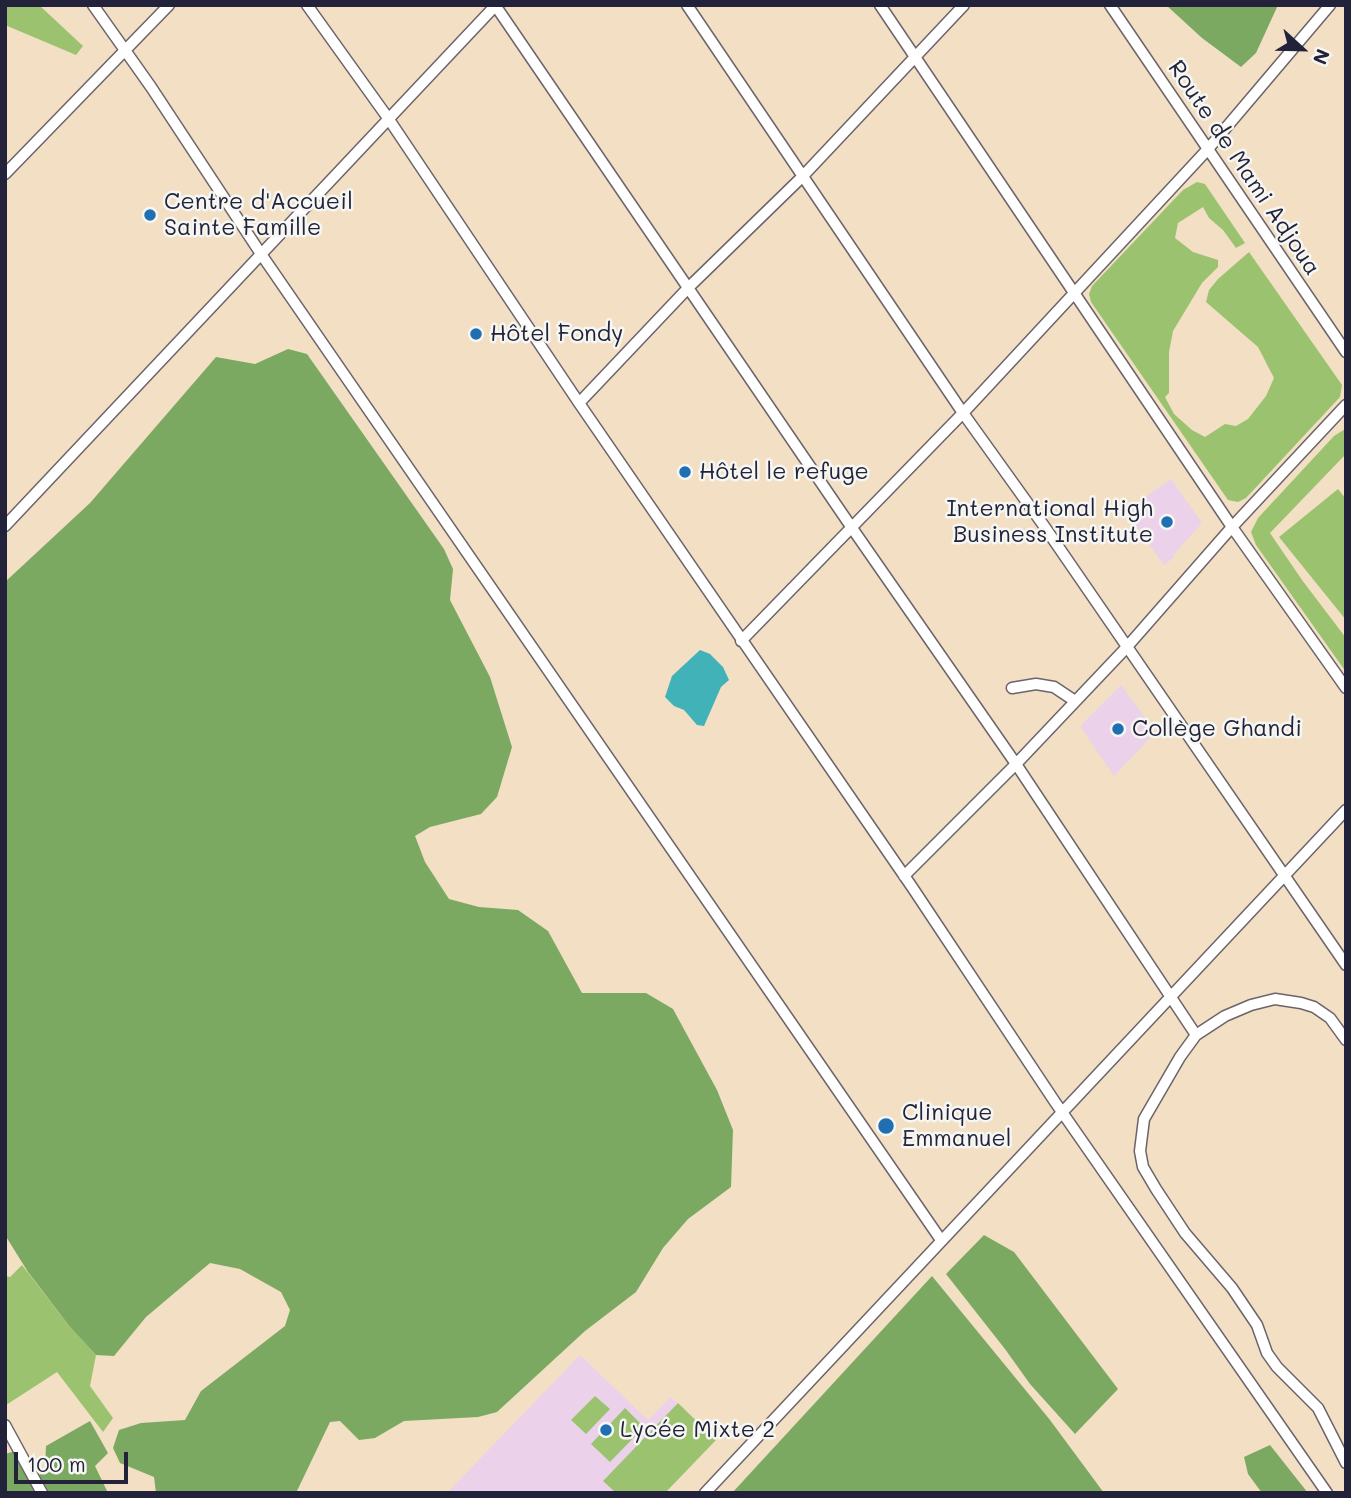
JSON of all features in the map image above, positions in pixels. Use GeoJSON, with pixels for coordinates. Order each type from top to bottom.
{"type":"FeatureCollection","features":[{"type":"Feature","properties":{"kind":"street"},"geometry":{"type":"LineString","coordinates":[[93,5],[261,254],[941,1240]]}},
{"type":"Feature","properties":{"kind":"street"},"geometry":{"type":"LineString","coordinates":[[5,174],[169,5]]}},
{"type":"Feature","properties":{"kind":"street"},"geometry":{"type":"LineString","coordinates":[[307,5],[388,118],[741,641],[1327,1493]]}},
{"type":"Feature","properties":{"kind":"street"},"geometry":{"type":"LineString","coordinates":[[687,5],[963,413],[1044,526],[1346,965]]}},
{"type":"Feature","properties":{"kind":"street"},"geometry":{"type":"LineString","coordinates":[[880,5],[1232,527],[1346,688]]}},
{"type":"Feature","properties":{"kind":"street"},"geometry":{"type":"LineString","coordinates":[[579,402],[689,287],[802,177],[964,5]]}},
{"type":"Feature","properties":{"kind":"street","name":"Route de Mami Adjoua"},"geometry":{"type":"LineString","coordinates":[[1111,5],[1346,352]]}},
{"type":"Feature","properties":{"kind":"street"},"geometry":{"type":"LineString","coordinates":[[741,641],[963,413],[1208,149],[1329,5]]}},
{"type":"Feature","properties":{"kind":"street"},"geometry":{"type":"LineString","coordinates":[[5,526],[495,6],[1016,764],[1196,1035]]}},
{"type":"Feature","properties":{"kind":"street"},"geometry":{"type":"LineString","coordinates":[[904,876],[1016,764],[1126,648],[1232,527],[1346,405]]}},
{"type":"Feature","properties":{"kind":"street"},"geometry":{"type":"LineString","coordinates":[[1012,688],[1036,684],[1055,687],[1075,701]]}},
{"type":"Feature","properties":{"kind":"street"},"geometry":{"type":"LineString","coordinates":[[705,1493],[1346,810]]}},
{"type":"Feature","properties":{"kind":"street"},"geometry":{"type":"LineString","coordinates":[[1346,1041],[1330,1018],[1314,1007],[1301,1003],[1275,999],[1225,1016],[1196,1035],[1174,1067],[1144,1119],[1140,1151],[1143,1167],[1185,1233],[1239,1297],[1257,1325],[1267,1353],[1277,1367],[1318,1408],[1346,1463]]}},
{"type":"Feature","properties":{"kind":"street"},"geometry":{"type":"LineString","coordinates":[[5,1425],[42,1493]]}},
{"type":"Feature","properties":{"kind":"shaded area","name":"International High Business Institute"},"geometry":{"type":"Polygon","coordinates":[[[1171,479],[1202,523],[1164,565],[1125,511],[1171,479]]]}},
{"type":"Feature","properties":{"kind":"shaded area","name":"Collège Ghandi"},"geometry":{"type":"Polygon","coordinates":[[[1121,685],[1156,732],[1114,776],[1080,726],[1121,685]]]}},
{"type":"Feature","properties":{"kind":"shaded area","name":"Lycée Mixte 2"},"geometry":{"type":"Polygon","coordinates":[[[580,1355],[648,1420],[671,1397],[716,1440],[665,1493],[447,1493],[580,1355]]]}},
{"type":"Feature","properties":{"kind":"green space"},"geometry":{"type":"Polygon","coordinates":[[[5,5],[39,5],[83,46],[76,55],[5,25],[5,5]]]}},
{"type":"Feature","properties":{"kind":"green space"},"geometry":{"type":"Polygon","coordinates":[[[1166,5],[1278,5],[1256,53],[1241,67],[1202,38],[1166,5]]]}},
{"type":"Feature","properties":{"kind":"green space"},"geometry":{"type":"Polygon","coordinates":[[[1197,182],[1205,184],[1245,243],[1236,248],[1223,230],[1209,218],[1203,207],[1178,223],[1175,238],[1193,252],[1218,260],[1218,267],[1202,283],[1173,331],[1169,352],[1169,393],[1165,397],[1174,414],[1192,430],[1205,437],[1225,424],[1236,426],[1248,419],[1266,396],[1274,378],[1258,347],[1206,302],[1209,290],[1218,279],[1249,252],[1342,385],[1340,397],[1246,498],[1238,502],[1228,500],[1091,302],[1089,294],[1092,286],[1183,190],[1197,182]]]}},
{"type":"Feature","properties":{"kind":"green space"},"geometry":{"type":"Polygon","coordinates":[[[288,349],[307,354],[444,549],[453,569],[450,600],[490,677],[512,747],[497,797],[481,814],[430,827],[415,836],[425,862],[449,899],[479,907],[518,910],[548,931],[582,993],[646,993],[673,1009],[717,1090],[733,1130],[731,1187],[688,1219],[663,1248],[636,1292],[585,1331],[497,1412],[478,1417],[404,1421],[375,1438],[359,1440],[340,1421],[330,1422],[296,1493],[156,1493],[154,1477],[120,1463],[113,1448],[119,1430],[141,1423],[185,1420],[201,1391],[285,1326],[290,1310],[281,1292],[240,1269],[210,1263],[146,1317],[114,1356],[96,1355],[70,1327],[28,1272],[5,1235],[5,582],[90,503],[216,357],[255,364],[288,349]]]}},
{"type":"Feature","properties":{"kind":"green space"},"geometry":{"type":"Polygon","coordinates":[[[1345,429],[1344,456],[1270,533],[1346,638],[1346,672],[1256,545],[1251,532],[1258,518],[1334,436],[1345,429]]]}},
{"type":"Feature","properties":{"kind":"green space"},"geometry":{"type":"Polygon","coordinates":[[[1338,489],[1346,499],[1346,620],[1279,537],[1338,489]]]}},
{"type":"Feature","properties":{"kind":"green space"},"geometry":{"type":"Polygon","coordinates":[[[984,1235],[1014,1252],[1118,1389],[1075,1434],[1030,1384],[946,1274],[984,1235]]]}},
{"type":"Feature","properties":{"kind":"green space"},"geometry":{"type":"Polygon","coordinates":[[[22,1265],[70,1327],[96,1355],[90,1386],[113,1418],[103,1432],[57,1372],[6,1405],[5,1403],[5,1276],[10,1277],[22,1265]]]}},
{"type":"Feature","properties":{"kind":"green space"},"geometry":{"type":"Polygon","coordinates":[[[932,1276],[1050,1420],[1104,1493],[732,1493],[932,1276]]]}},
{"type":"Feature","properties":{"kind":"green space"},"geometry":{"type":"Polygon","coordinates":[[[595,1396],[610,1409],[586,1434],[571,1420],[595,1396]]]}},
{"type":"Feature","properties":{"kind":"green space"},"geometry":{"type":"Polygon","coordinates":[[[678,1403],[716,1440],[665,1493],[616,1493],[603,1481],[678,1403]]]}},
{"type":"Feature","properties":{"kind":"green space"},"geometry":{"type":"Polygon","coordinates":[[[625,1408],[644,1427],[610,1462],[591,1444],[625,1408]]]}},
{"type":"Feature","properties":{"kind":"green space"},"geometry":{"type":"Polygon","coordinates":[[[90,1421],[108,1453],[95,1466],[108,1493],[5,1493],[5,1454],[15,1451],[35,1478],[45,1471],[46,1446],[90,1421]]]}},
{"type":"Feature","properties":{"kind":"green space"},"geometry":{"type":"Polygon","coordinates":[[[1270,1445],[1308,1493],[1262,1493],[1248,1474],[1244,1457],[1270,1445]]]}},
{"type":"Feature","properties":{"kind":"water"},"geometry":{"type":"Polygon","coordinates":[[[700,650],[710,654],[723,667],[729,680],[721,687],[704,726],[697,725],[684,710],[674,706],[665,697],[672,676],[700,650]]]}},
{"type":"Feature","properties":{"kind":"place","name":"Centre d'Accueil Sainte Famille"},"geometry":{"type":"Point","coordinates":[150,215]}},
{"type":"Feature","properties":{"kind":"place","name":"Hôtel Fondy"},"geometry":{"type":"Point","coordinates":[476,334]}},
{"type":"Feature","properties":{"kind":"place","name":"Hôtel le refuge"},"geometry":{"type":"Point","coordinates":[685,472]}},
{"type":"Feature","properties":{"kind":"place","name":"International High Business Institute"},"geometry":{"type":"Point","coordinates":[1167,522]}},
{"type":"Feature","properties":{"kind":"place","name":"Collège Ghandi"},"geometry":{"type":"Point","coordinates":[1118,729]}},
{"type":"Feature","properties":{"kind":"place","name":"Clinique Emmanuel"},"geometry":{"type":"Point","coordinates":[886,1126]}},
{"type":"Feature","properties":{"kind":"place","name":"Lycée Mixte 2"},"geometry":{"type":"Point","coordinates":[606,1430]}}]}
